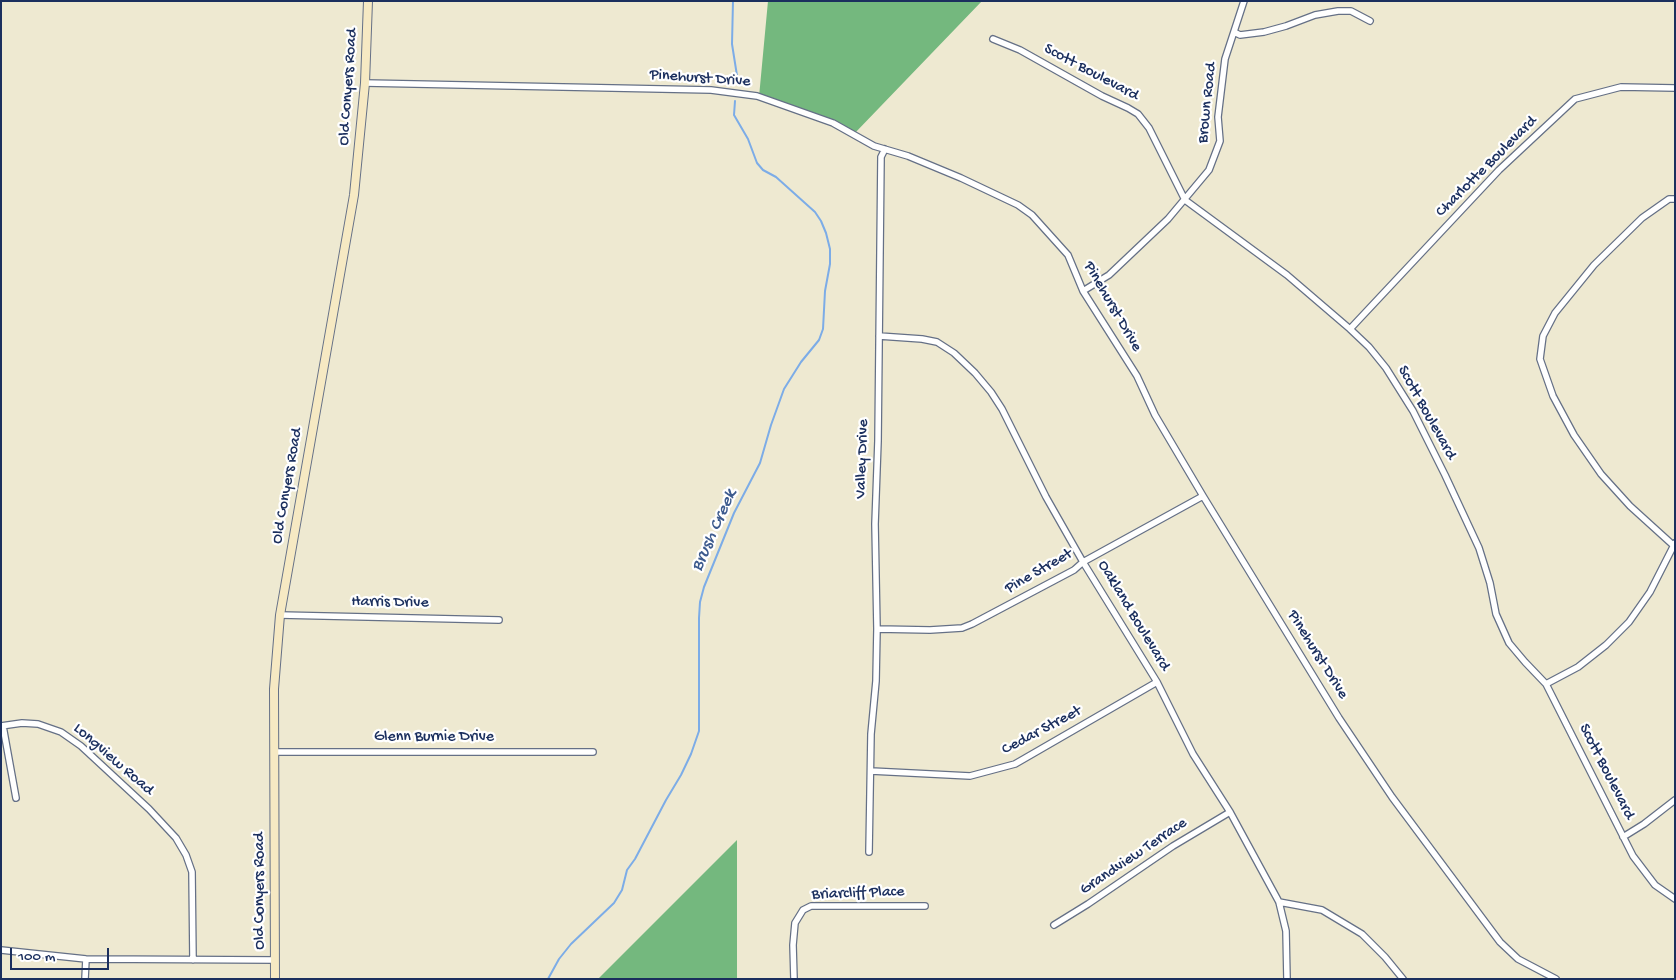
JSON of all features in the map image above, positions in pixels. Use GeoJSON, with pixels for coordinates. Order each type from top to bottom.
{"type":"FeatureCollection","features":[{"type":"Feature","properties":{"kind":"street","name":"Old Conyers Road"},"geometry":{"type":"LineString","coordinates":[[275,979],[274,689],[280,615],[354,195],[365,83],[368,1]]}},
{"type":"Feature","properties":{"kind":"street","name":"Brown Road"},"geometry":{"type":"LineString","coordinates":[[1083,291],[1108,275],[1174,212],[1209,170],[1220,141],[1218,117],[1225,60],[1244,1]]}},
{"type":"Feature","properties":{"kind":"street"},"geometry":{"type":"LineString","coordinates":[[1234,32],[1240,35],[1264,32],[1315,15],[1338,11],[1351,11],[1370,21]]}},
{"type":"Feature","properties":{"kind":"street","name":"Scott Boulevard"},"geometry":{"type":"LineString","coordinates":[[993,39],[1020,50],[1138,114],[1149,128],[1185,200],[1287,275],[1350,329],[1369,347],[1386,368],[1413,412],[1479,548],[1490,583],[1496,614],[1510,643],[1546,684],[1633,856],[1655,885],[1675,898]]}},
{"type":"Feature","properties":{"kind":"street","name":"Pinehurst Drive"},"geometry":{"type":"LineString","coordinates":[[365,83],[711,90],[757,96],[833,123],[874,146],[885,148],[961,178],[1018,205],[1032,215],[1068,255],[1083,291],[1137,376],[1155,415],[1203,496],[1339,718],[1392,797],[1500,942],[1518,959],[1556,979]]}},
{"type":"Feature","properties":{"kind":"street","name":"Charlotte Boulevard"},"geometry":{"type":"LineString","coordinates":[[1350,329],[1499,170],[1575,99],[1621,87],[1675,88]]}},
{"type":"Feature","properties":{"kind":"street","name":"Valley Drive"},"geometry":{"type":"LineString","coordinates":[[869,852],[871,734],[876,681],[877,630],[875,524],[881,158],[885,148]]}},
{"type":"Feature","properties":{"kind":"street"},"geometry":{"type":"LineString","coordinates":[[1546,684],[1578,667],[1606,645],[1629,622],[1650,592],[1674,544],[1630,506],[1601,474],[1574,435],[1553,396],[1540,360],[1544,336],[1555,313],[1594,265],[1642,218],[1669,199],[1675,199]]}},
{"type":"Feature","properties":{"kind":"street","name":"Oakland Boulevard"},"geometry":{"type":"LineString","coordinates":[[879,336],[937,342],[954,353],[975,373],[1002,409],[1046,497],[1083,562],[1157,682],[1193,754],[1230,812],[1280,902],[1286,931],[1287,979]]}},
{"type":"Feature","properties":{"kind":"street","name":"Pine Street"},"geometry":{"type":"LineString","coordinates":[[877,630],[962,628],[1074,570],[1083,562],[1203,496]]}},
{"type":"Feature","properties":{"kind":"street","name":"Harris Drive"},"geometry":{"type":"LineString","coordinates":[[280,615],[499,620]]}},
{"type":"Feature","properties":{"kind":"street","name":"Cedar Street"},"geometry":{"type":"LineString","coordinates":[[871,771],[970,776],[1015,764],[1157,682]]}},
{"type":"Feature","properties":{"kind":"street","name":"Longview Road"},"geometry":{"type":"LineString","coordinates":[[2,726],[22,723],[38,724],[61,732],[81,746],[149,809],[176,838],[186,855],[192,872],[194,960]]}},
{"type":"Feature","properties":{"kind":"street"},"geometry":{"type":"LineString","coordinates":[[2,726],[16,798]]}},
{"type":"Feature","properties":{"kind":"street","name":"Glenn Burnie Drive"},"geometry":{"type":"LineString","coordinates":[[274,752],[593,752]]}},
{"type":"Feature","properties":{"kind":"street"},"geometry":{"type":"LineString","coordinates":[[1623,837],[1644,824],[1675,800]]}},
{"type":"Feature","properties":{"kind":"street","name":"Grandview Terrace"},"geometry":{"type":"LineString","coordinates":[[1054,925],[1173,846],[1230,812]]}},
{"type":"Feature","properties":{"kind":"street"},"geometry":{"type":"LineString","coordinates":[[1280,902],[1322,910],[1362,934],[1403,979]]}},
{"type":"Feature","properties":{"kind":"street","name":"Briarcliff Place"},"geometry":{"type":"LineString","coordinates":[[794,979],[793,946],[795,923],[803,910],[812,906],[925,906]]}},
{"type":"Feature","properties":{"kind":"street"},"geometry":{"type":"LineString","coordinates":[[1,950],[86,959],[275,960]]}},
{"type":"Feature","properties":{"kind":"street"},"geometry":{"type":"LineString","coordinates":[[85,979],[86,959]]}},
{"type":"Feature","properties":{"kind":"green space"},"geometry":{"type":"Polygon","coordinates":[[[768,1],[982,1],[854,134],[759,97],[768,1]]]}},
{"type":"Feature","properties":{"kind":"green space"},"geometry":{"type":"Polygon","coordinates":[[[737,840],[737,979],[598,979],[737,840]]]}},
{"type":"Feature","properties":{"kind":"waterway","name":"Brush Creek"},"geometry":{"type":"LineString","coordinates":[[733,1],[732,44],[738,82]]}},
{"type":"Feature","properties":{"kind":"waterway","name":"Brush Creek"},"geometry":{"type":"LineString","coordinates":[[548,979],[559,959],[571,944],[614,903],[622,890],[627,870],[635,859],[691,754],[699,731],[699,618],[700,602],[704,587],[734,513],[760,463],[784,389],[801,362],[819,340],[823,329],[825,291],[830,264],[830,249],[826,233],[815,212],[776,177],[763,170],[757,163],[748,139],[734,115],[735,101]]}}]}
